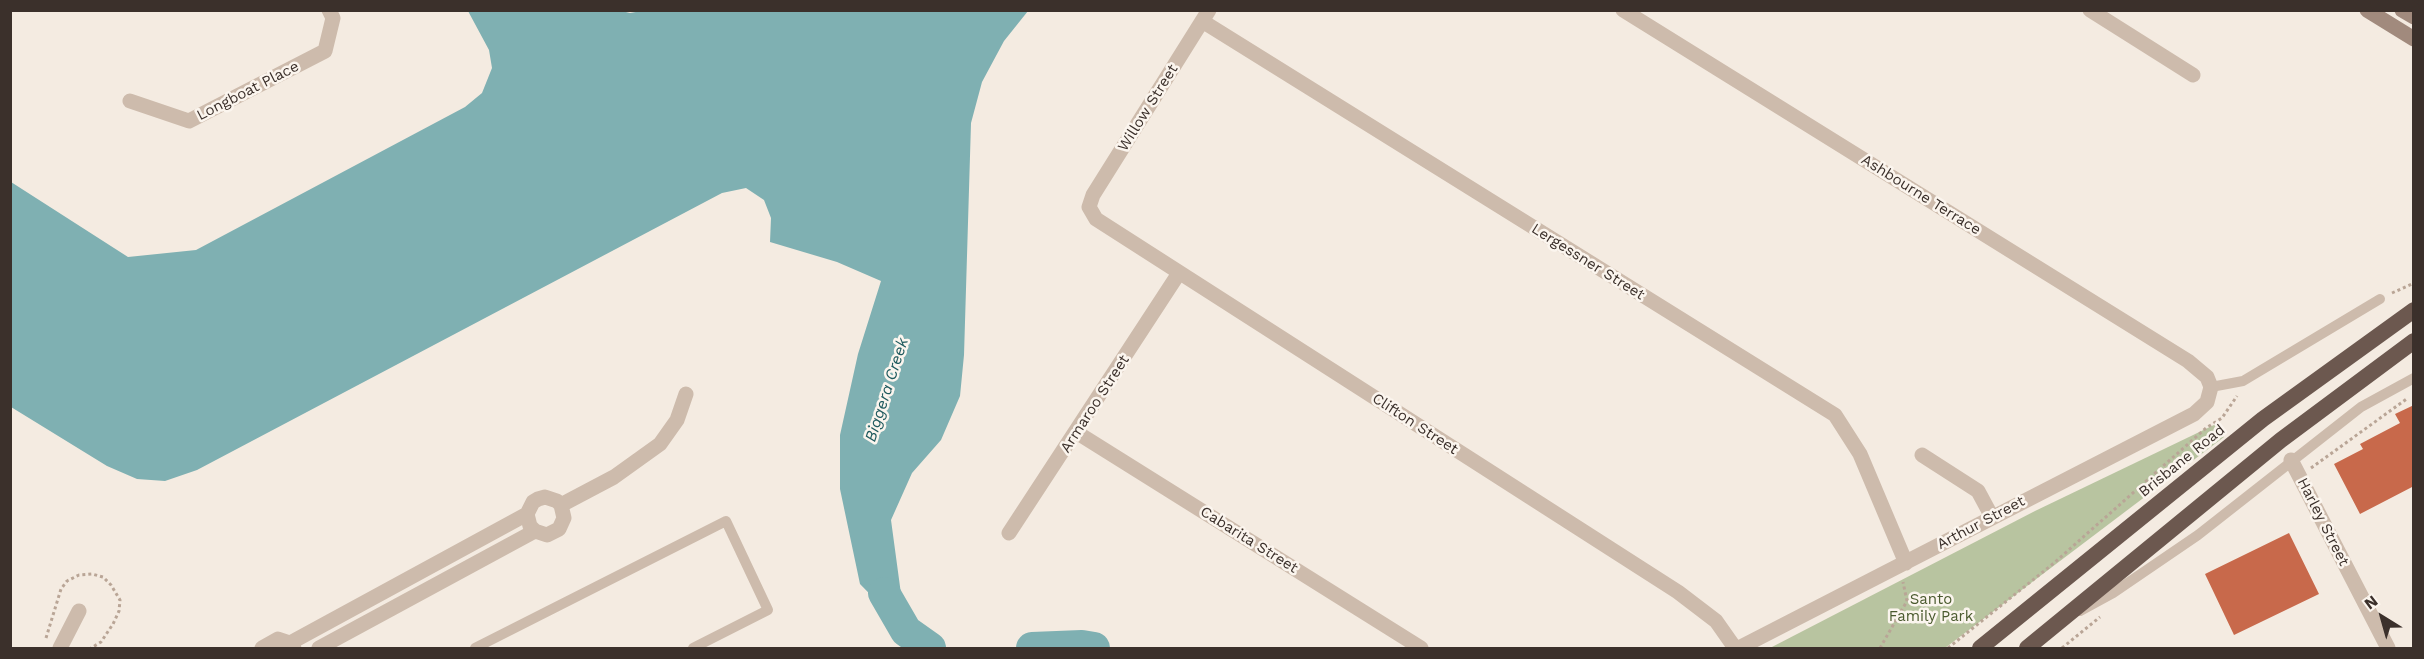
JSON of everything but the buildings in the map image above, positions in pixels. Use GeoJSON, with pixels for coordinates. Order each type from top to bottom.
{"type":"FeatureCollection","features":[{"type":"Feature","properties":{"kind":"highway","name":"Brisbane Road"},"geometry":{"type":"LineString","coordinates":[[1980,648],[2264,419],[2414,310]]}},
{"type":"Feature","properties":{"kind":"highway"},"geometry":{"type":"LineString","coordinates":[[2027,648],[2272,447],[2414,341]]}},
{"type":"Feature","properties":{"kind":"main road"},"geometry":{"type":"LineString","coordinates":[[2367,10],[2414,39]]}},
{"type":"Feature","properties":{"kind":"main road"},"geometry":{"type":"LineString","coordinates":[[2402,10],[2414,17]]}},
{"type":"Feature","properties":{"kind":"street","name":"Longboat Place"},"geometry":{"type":"LineString","coordinates":[[130,101],[189,121],[325,51],[333,18],[329,10]]}},
{"type":"Feature","properties":{"kind":"street","name":"Ashbourne Terrace"},"geometry":{"type":"LineString","coordinates":[[1623,10],[2188,361],[2207,377],[2211,387]]}},
{"type":"Feature","properties":{"kind":"street"},"geometry":{"type":"LineString","coordinates":[[2090,10],[2193,75]]}},
{"type":"Feature","properties":{"kind":"street","name":"Willow Street"},"geometry":{"type":"LineString","coordinates":[[1089,207],[1093,195],[1205,16]]}},
{"type":"Feature","properties":{"kind":"street","name":"Lergessner Street"},"geometry":{"type":"LineString","coordinates":[[1205,16],[1835,415],[1860,454],[1906,563]]}},
{"type":"Feature","properties":{"kind":"street","name":"Clifton Street"},"geometry":{"type":"LineString","coordinates":[[1089,207],[1096,219],[1678,592],[1716,621],[1737,648]]}},
{"type":"Feature","properties":{"kind":"street","name":"Armaroo Street"},"geometry":{"type":"LineString","coordinates":[[1009,533],[1179,273]]}},
{"type":"Feature","properties":{"kind":"street","name":"Arthur Street"},"geometry":{"type":"LineString","coordinates":[[1737,648],[2194,414],[2207,402],[2211,387]]}},
{"type":"Feature","properties":{"kind":"street"},"geometry":{"type":"LineString","coordinates":[[561,505],[614,477],[660,444],[677,420],[686,394]]}},
{"type":"Feature","properties":{"kind":"street","name":"Cabarita Street"},"geometry":{"type":"LineString","coordinates":[[1076,432],[1421,648]]}},
{"type":"Feature","properties":{"kind":"street"},"geometry":{"type":"LineString","coordinates":[[1922,455],[1978,491],[1992,517]]}},
{"type":"Feature","properties":{"kind":"street","name":"Harley Street"},"geometry":{"type":"LineString","coordinates":[[2291,460],[2388,648]]}},
{"type":"Feature","properties":{"kind":"street"},"geometry":{"type":"LineString","coordinates":[[262,648],[278,639],[292,646],[527,514],[533,502],[544,497],[557,501],[561,505],[564,518],[559,529],[547,535],[535,531],[530,526],[527,514]]}},
{"type":"Feature","properties":{"kind":"street"},"geometry":{"type":"LineString","coordinates":[[319,648],[535,531]]}},
{"type":"Feature","properties":{"kind":"street"},"geometry":{"type":"LineString","coordinates":[[60,648],[79,611]]}},
{"type":"Feature","properties":{"kind":"lane"},"geometry":{"type":"LineString","coordinates":[[2211,387],[2243,381],[2380,299]]}},
{"type":"Feature","properties":{"kind":"lane"},"geometry":{"type":"LineString","coordinates":[[2059,622],[2113,593],[2198,535],[2361,407],[2414,378]]}},
{"type":"Feature","properties":{"kind":"lane"},"geometry":{"type":"LineString","coordinates":[[475,648],[726,521],[768,610],[693,648]]}},
{"type":"Feature","properties":{"kind":"path"},"geometry":{"type":"LineString","coordinates":[[2380,299],[2414,283]]}},
{"type":"Feature","properties":{"kind":"path"},"geometry":{"type":"LineString","coordinates":[[1948,648],[2054,563],[2206,428],[2222,418],[2243,381]]}},
{"type":"Feature","properties":{"kind":"path"},"geometry":{"type":"LineString","coordinates":[[1880,648],[1907,601],[1902,578],[1906,563]]}},
{"type":"Feature","properties":{"kind":"green space","name":"Santo Family Park"},"geometry":{"type":"Polygon","coordinates":[[[2216,424],[2224,437],[1945,648],[1770,648],[2035,511],[2216,424]]]}},
{"type":"Feature","properties":{"kind":"water"},"geometry":{"type":"Polygon","coordinates":[[[647,10],[1028,11],[1004,41],[982,82],[971,123],[964,355],[960,396],[941,440],[912,473],[891,520],[906,631],[860,584],[840,489],[840,435],[858,354],[881,281],[837,262],[770,242],[771,218],[764,200],[746,188],[722,193],[197,470],[165,481],[137,479],[107,466],[11,407],[11,182],[128,257],[196,250],[465,107],[482,93],[492,68],[489,50],[468,11],[622,11],[630,13],[647,10]]]}},
{"type":"Feature","properties":{"kind":"waterway","name":"Biggera Creek"},"geometry":{"type":"LineString","coordinates":[[884,593],[906,631],[930,648]]}},
{"type":"Feature","properties":{"kind":"waterway","name":"Biggera Creek"},"geometry":{"type":"LineString","coordinates":[[1032,648],[1082,646],[1094,648]]}}]}
